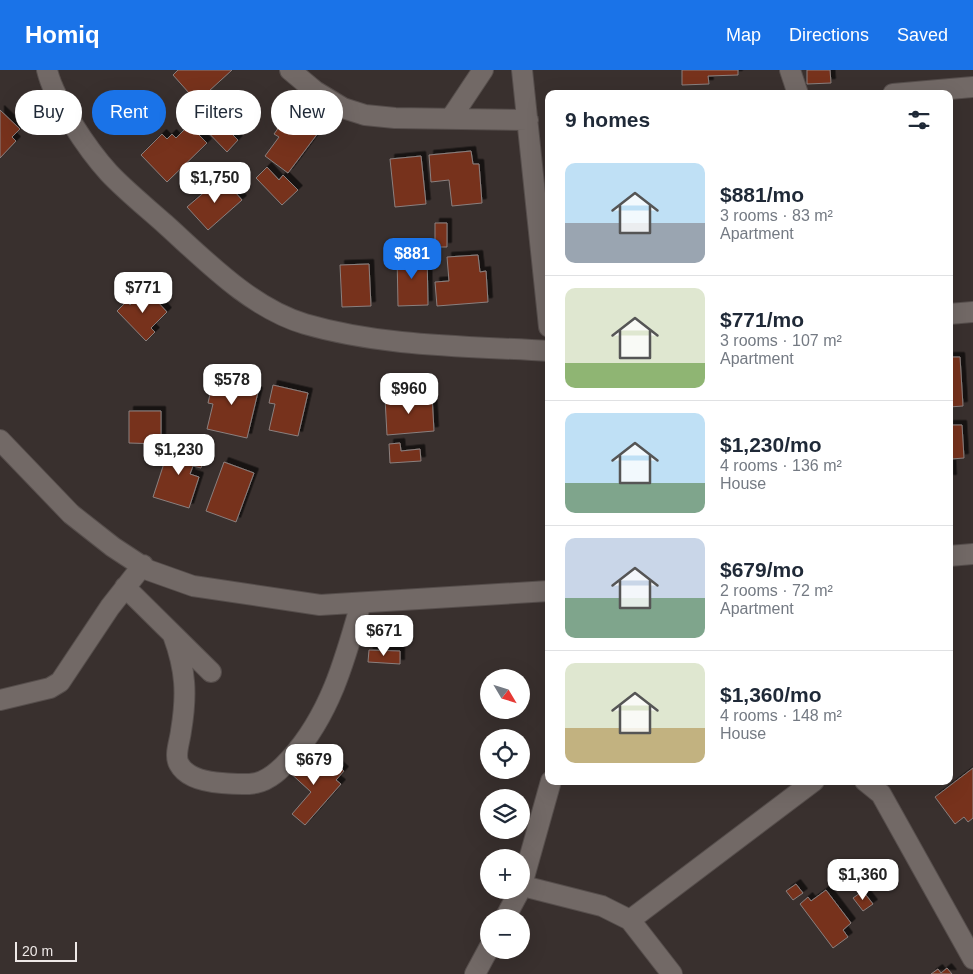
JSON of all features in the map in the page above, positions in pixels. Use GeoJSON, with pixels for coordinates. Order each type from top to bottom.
{"type":"FeatureCollection","features":[{"type":"Feature","properties":{"kind":"street"},"geometry":{"type":"LineString","coordinates":[[47,70],[56,93],[83,138],[108,172],[202,258],[246,294],[274,311],[304,324],[401,343],[545,351]]}},
{"type":"Feature","properties":{"kind":"street"},"geometry":{"type":"LineString","coordinates":[[290,70],[315,91],[343,108],[365,115],[528,120]]}},
{"type":"Feature","properties":{"kind":"street"},"geometry":{"type":"LineString","coordinates":[[451,118],[483,70]]}},
{"type":"Feature","properties":{"kind":"street"},"geometry":{"type":"LineString","coordinates":[[522,70],[545,288]]}},
{"type":"Feature","properties":{"kind":"street"},"geometry":{"type":"LineString","coordinates":[[790,70],[797,90]]}},
{"type":"Feature","properties":{"kind":"street"},"geometry":{"type":"LineString","coordinates":[[939,90],[973,87]]}},
{"type":"Feature","properties":{"kind":"street"},"geometry":{"type":"LineString","coordinates":[[953,314],[973,312]]}},
{"type":"Feature","properties":{"kind":"street"},"geometry":{"type":"LineString","coordinates":[[0,440],[71,514],[114,547],[142,565],[193,586],[320,605],[545,591]]}},
{"type":"Feature","properties":{"kind":"street"},"geometry":{"type":"LineString","coordinates":[[953,556],[973,554]]}},
{"type":"Feature","properties":{"kind":"street"},"geometry":{"type":"LineString","coordinates":[[0,700],[50,688],[60,682],[142,565]]}},
{"type":"Feature","properties":{"kind":"street"},"geometry":{"type":"LineString","coordinates":[[125,587],[211,672]]}},
{"type":"Feature","properties":{"kind":"street"},"geometry":{"type":"LineString","coordinates":[[173,635],[181,657],[185,679],[185,709],[177,762],[190,774],[210,782],[257,783],[281,769],[314,730],[345,662],[361,603]]}},
{"type":"Feature","properties":{"kind":"street"},"geometry":{"type":"LineString","coordinates":[[530,856],[550,785]]}},
{"type":"Feature","properties":{"kind":"street"},"geometry":{"type":"LineString","coordinates":[[630,920],[809,785]]}},
{"type":"Feature","properties":{"kind":"street"},"geometry":{"type":"LineString","coordinates":[[870,785],[881,794],[973,959]]}},
{"type":"Feature","properties":{"kind":"street"},"geometry":{"type":"LineString","coordinates":[[530,890],[602,906],[630,920],[672,974]]}},
{"type":"Feature","properties":{"kind":"street"},"geometry":{"type":"LineString","coordinates":[[475,974],[483,959]]}},
{"type":"Feature","properties":{"kind":"building"},"geometry":{"type":"Polygon","coordinates":[[[178,70],[232,70],[210,90],[186,90],[173,75],[178,70]]]}},
{"type":"Feature","properties":{"kind":"building"},"geometry":{"type":"Polygon","coordinates":[[[682,70],[738,70],[738,75],[708,76],[709,84],[682,85],[682,70]]]}},
{"type":"Feature","properties":{"kind":"building"},"geometry":{"type":"Polygon","coordinates":[[[807,70],[830,70],[831,83],[807,84],[807,70]]]}},
{"type":"Feature","properties":{"kind":"building"},"geometry":{"type":"Polygon","coordinates":[[[0,110],[15,124],[15,134],[12,137],[16,141],[0,158],[0,110]]]}},
{"type":"Feature","properties":{"kind":"building"},"geometry":{"type":"Polygon","coordinates":[[[172,134],[176,138],[179,135],[199,135],[207,143],[167,182],[141,155],[161,135],[167,139],[172,134]]]}},
{"type":"Feature","properties":{"kind":"building"},"geometry":{"type":"Polygon","coordinates":[[[211,135],[233,135],[238,140],[227,152],[211,135]]]}},
{"type":"Feature","properties":{"kind":"building"},"geometry":{"type":"Polygon","coordinates":[[[276,135],[316,135],[288,173],[265,156],[279,137],[276,135]]]}},
{"type":"Feature","properties":{"kind":"building"},"geometry":{"type":"Polygon","coordinates":[[[471,151],[473,164],[479,164],[482,203],[452,206],[449,180],[431,182],[429,155],[471,151]]]}},
{"type":"Feature","properties":{"kind":"building"},"geometry":{"type":"Polygon","coordinates":[[[421,156],[426,204],[395,207],[390,159],[421,156]]]}},
{"type":"Feature","properties":{"kind":"building"},"geometry":{"type":"Polygon","coordinates":[[[267,167],[279,180],[283,175],[298,190],[282,205],[256,178],[267,167]]]}},
{"type":"Feature","properties":{"kind":"building"},"geometry":{"type":"Polygon","coordinates":[[[222,177],[242,200],[208,230],[187,207],[222,177]]]}},
{"type":"Feature","properties":{"kind":"building"},"geometry":{"type":"Polygon","coordinates":[[[435,223],[447,223],[447,247],[435,247],[435,223]]]}},
{"type":"Feature","properties":{"kind":"building"},"geometry":{"type":"Polygon","coordinates":[[[427,253],[428,305],[398,306],[397,254],[427,253]]]}},
{"type":"Feature","properties":{"kind":"building"},"geometry":{"type":"Polygon","coordinates":[[[478,255],[480,272],[486,271],[488,302],[437,306],[435,282],[449,281],[447,257],[478,255]]]}},
{"type":"Feature","properties":{"kind":"building"},"geometry":{"type":"Polygon","coordinates":[[[369,264],[371,306],[342,307],[340,265],[369,264]]]}},
{"type":"Feature","properties":{"kind":"building"},"geometry":{"type":"Polygon","coordinates":[[[146,289],[167,312],[151,328],[155,332],[146,341],[117,311],[127,301],[130,305],[146,289]]]}},
{"type":"Feature","properties":{"kind":"building"},"geometry":{"type":"Polygon","coordinates":[[[953,357],[960,357],[963,406],[953,407],[953,357]]]}},
{"type":"Feature","properties":{"kind":"building"},"geometry":{"type":"Polygon","coordinates":[[[223,374],[254,381],[252,390],[258,392],[247,438],[207,429],[213,404],[208,403],[213,381],[221,383],[223,374]]]}},
{"type":"Feature","properties":{"kind":"building"},"geometry":{"type":"Polygon","coordinates":[[[273,385],[308,393],[298,436],[269,430],[275,404],[269,403],[273,385]]]}},
{"type":"Feature","properties":{"kind":"building"},"geometry":{"type":"Polygon","coordinates":[[[432,395],[434,431],[387,435],[385,398],[432,395]]]}},
{"type":"Feature","properties":{"kind":"building"},"geometry":{"type":"Polygon","coordinates":[[[129,411],[161,411],[161,444],[129,443],[129,411]]]}},
{"type":"Feature","properties":{"kind":"building"},"geometry":{"type":"Polygon","coordinates":[[[953,425],[962,425],[964,458],[953,459],[953,425]]]}},
{"type":"Feature","properties":{"kind":"building"},"geometry":{"type":"Polygon","coordinates":[[[400,443],[401,451],[420,449],[421,461],[390,463],[389,444],[400,443]]]}},
{"type":"Feature","properties":{"kind":"building"},"geometry":{"type":"Polygon","coordinates":[[[178,444],[206,453],[201,468],[193,466],[190,474],[199,477],[189,508],[153,497],[169,448],[176,450],[178,444]]]}},
{"type":"Feature","properties":{"kind":"building"},"geometry":{"type":"Polygon","coordinates":[[[224,462],[254,473],[236,522],[206,511],[224,462]]]}},
{"type":"Feature","properties":{"kind":"building"},"geometry":{"type":"Polygon","coordinates":[[[369,650],[400,651],[400,664],[368,662],[369,650]]]}},
{"type":"Feature","properties":{"kind":"building"},"geometry":{"type":"Polygon","coordinates":[[[303,753],[326,773],[335,763],[344,771],[336,780],[341,784],[305,825],[292,814],[311,792],[287,770],[303,753]]]}},
{"type":"Feature","properties":{"kind":"building"},"geometry":{"type":"Polygon","coordinates":[[[973,768],[973,818],[968,822],[964,817],[955,824],[935,797],[973,768]]]}},
{"type":"Feature","properties":{"kind":"building"},"geometry":{"type":"Polygon","coordinates":[[[796,884],[803,893],[793,900],[786,891],[796,884]]]}},
{"type":"Feature","properties":{"kind":"building"},"geometry":{"type":"Polygon","coordinates":[[[826,890],[851,923],[843,930],[848,937],[833,948],[800,904],[808,897],[811,901],[826,890]]]}},
{"type":"Feature","properties":{"kind":"building"},"geometry":{"type":"Polygon","coordinates":[[[863,891],[873,904],[863,911],[853,898],[863,891]]]}},
{"type":"Feature","properties":{"kind":"building"},"geometry":{"type":"Polygon","coordinates":[[[947,968],[952,974],[931,974],[938,969],[941,973],[947,968]]]}}]}
